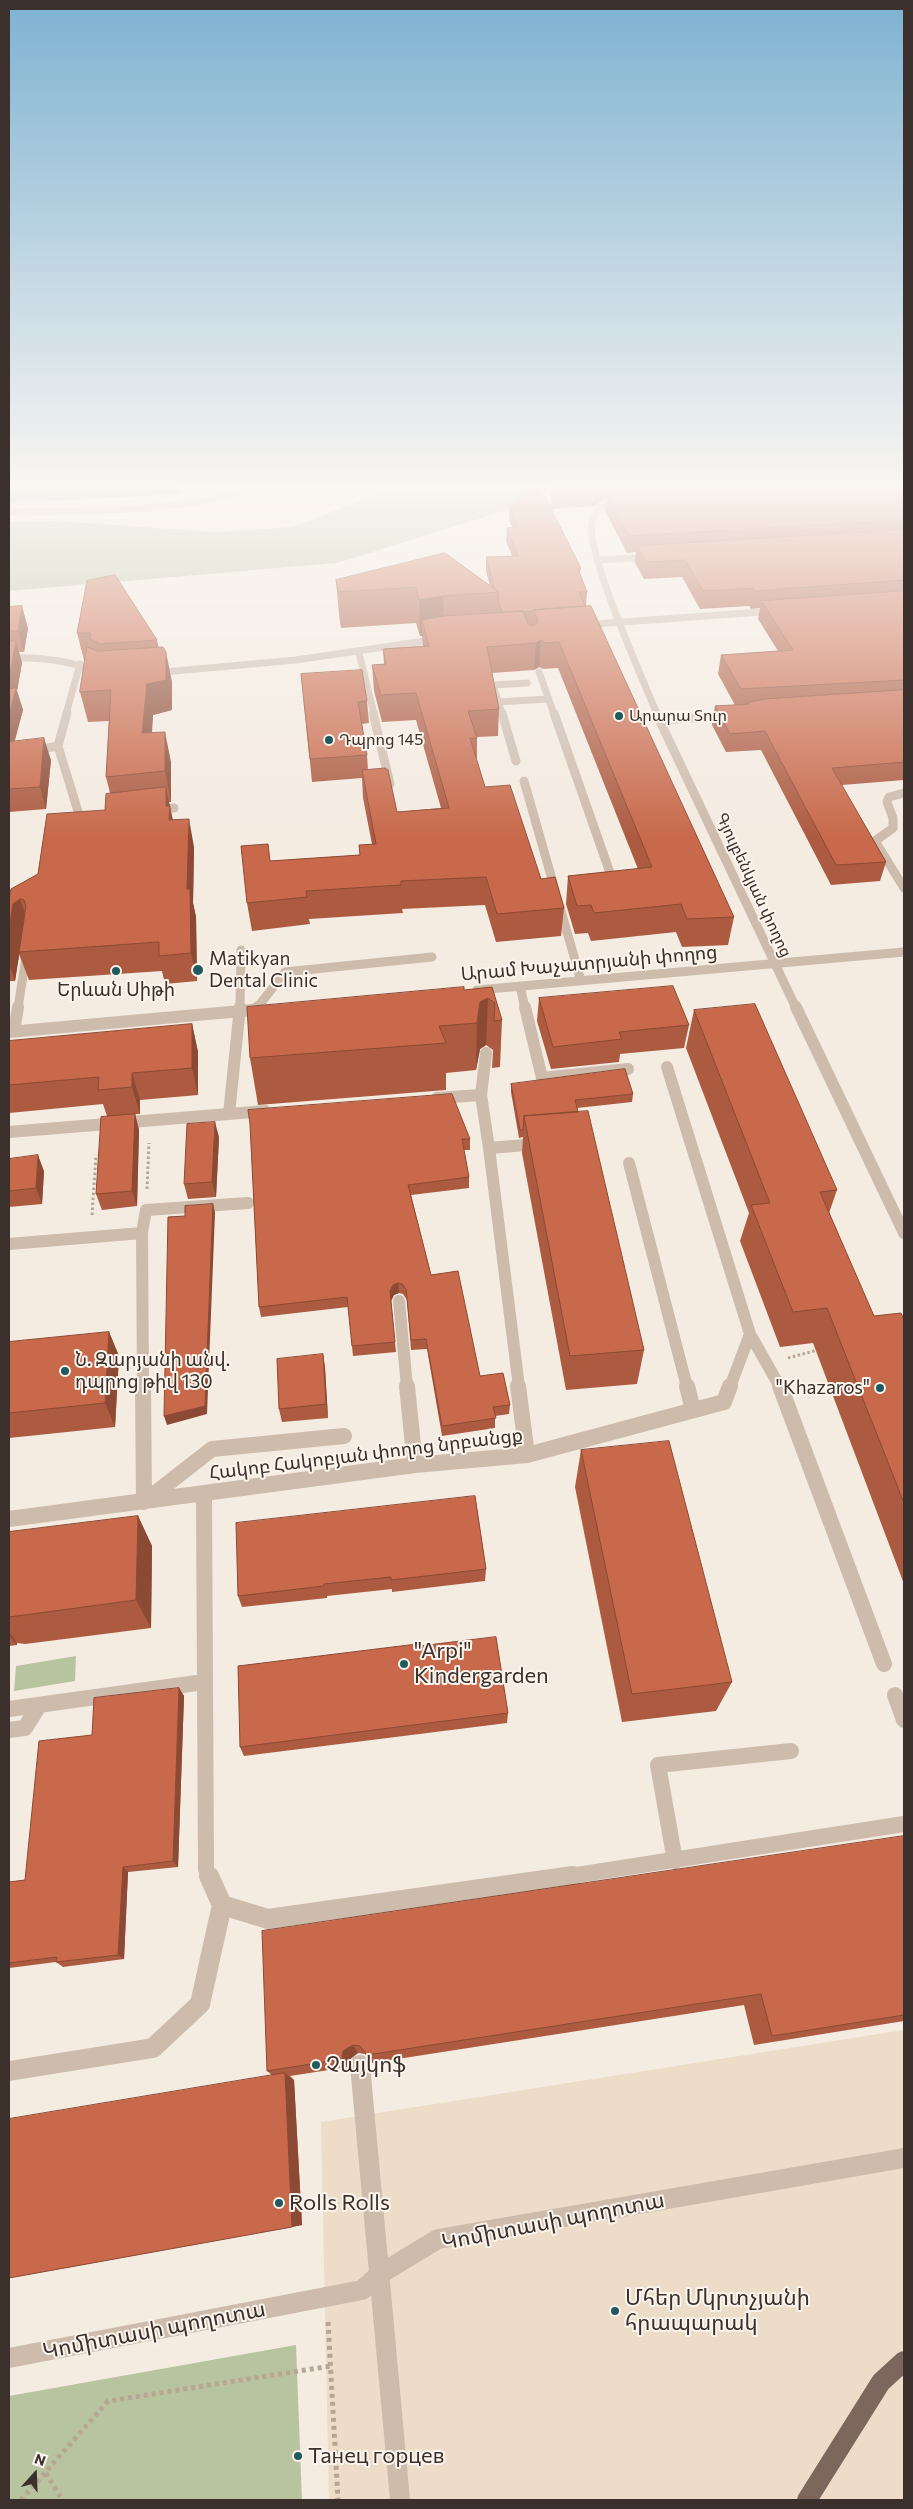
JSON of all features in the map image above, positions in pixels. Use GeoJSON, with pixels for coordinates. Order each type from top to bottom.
{"type":"FeatureCollection","features":[{"type":"Feature","properties":{"kind":"main road"},"geometry":{"type":"LineString","coordinates":[[807,2500],[881,2382],[904,2361]]}},
{"type":"Feature","properties":{"kind":"street","name":"Գյուլբենկյան փողոց"},"geometry":{"type":"LineString","coordinates":[[614,604],[659,720],[904,1233]]}},
{"type":"Feature","properties":{"kind":"street"},"geometry":{"type":"LineString","coordinates":[[574,626],[781,611]]}},
{"type":"Feature","properties":{"kind":"street"},"geometry":{"type":"LineString","coordinates":[[145,674],[214,669],[358,653],[444,637]]}},
{"type":"Feature","properties":{"kind":"street"},"geometry":{"type":"LineString","coordinates":[[358,653],[392,792]]}},
{"type":"Feature","properties":{"kind":"street"},"geometry":{"type":"LineString","coordinates":[[9,658],[32,657],[80,664],[105,676]]}},
{"type":"Feature","properties":{"kind":"street"},"geometry":{"type":"LineString","coordinates":[[80,664],[58,746],[80,818],[98,816]]}},
{"type":"Feature","properties":{"kind":"street"},"geometry":{"type":"LineString","coordinates":[[539,672],[616,890],[607,892]]}},
{"type":"Feature","properties":{"kind":"street"},"geometry":{"type":"LineString","coordinates":[[516,761],[493,685],[527,682]]}},
{"type":"Feature","properties":{"kind":"street"},"geometry":{"type":"LineString","coordinates":[[498,702],[548,699]]}},
{"type":"Feature","properties":{"kind":"street"},"geometry":{"type":"LineString","coordinates":[[659,720],[737,715]]}},
{"type":"Feature","properties":{"kind":"street"},"geometry":{"type":"LineString","coordinates":[[9,754],[58,746]]}},
{"type":"Feature","properties":{"kind":"street"},"geometry":{"type":"LineString","coordinates":[[524,781],[560,897],[581,981]]}},
{"type":"Feature","properties":{"kind":"street"},"geometry":{"type":"LineString","coordinates":[[904,793],[889,797],[887,802],[893,818],[893,828],[875,841],[901,876],[904,888]]}},
{"type":"Feature","properties":{"kind":"street"},"geometry":{"type":"LineString","coordinates":[[146,811],[174,808]]}},
{"type":"Feature","properties":{"kind":"street"},"geometry":{"type":"LineString","coordinates":[[28,942],[11,1032],[275,1008]]}},
{"type":"Feature","properties":{"kind":"street"},"geometry":{"type":"LineString","coordinates":[[229,1114],[240,1012],[241,950]]}},
{"type":"Feature","properties":{"kind":"street","name":"Արամ Խաչատրյանի փողոց"},"geometry":{"type":"LineString","coordinates":[[461,992],[904,952]]}},
{"type":"Feature","properties":{"kind":"street"},"geometry":{"type":"LineString","coordinates":[[255,1010],[285,972],[432,957]]}},
{"type":"Feature","properties":{"kind":"street"},"geometry":{"type":"LineString","coordinates":[[520,986],[542,1078],[628,1069]]}},
{"type":"Feature","properties":{"kind":"street"},"geometry":{"type":"LineString","coordinates":[[486,1053],[481,1095],[528,1455]]}},
{"type":"Feature","properties":{"kind":"street"},"geometry":{"type":"LineString","coordinates":[[667,1067],[750,1334],[778,1381],[884,1664]]}},
{"type":"Feature","properties":{"kind":"street"},"geometry":{"type":"LineString","coordinates":[[423,1099],[481,1095]]}},
{"type":"Feature","properties":{"kind":"street"},"geometry":{"type":"LineString","coordinates":[[9,1132],[278,1110]]}},
{"type":"Feature","properties":{"kind":"street"},"geometry":{"type":"LineString","coordinates":[[489,1148],[553,1143]]}},
{"type":"Feature","properties":{"kind":"street"},"geometry":{"type":"LineString","coordinates":[[630,1163],[693,1410]]}},
{"type":"Feature","properties":{"kind":"street"},"geometry":{"type":"LineString","coordinates":[[144,1502],[142,1233],[146,1210],[248,1203]]}},
{"type":"Feature","properties":{"kind":"street"},"geometry":{"type":"LineString","coordinates":[[9,1244],[142,1233]]}},
{"type":"Feature","properties":{"kind":"street"},"geometry":{"type":"LineString","coordinates":[[399,1301],[416,1466]]}},
{"type":"Feature","properties":{"kind":"street","name":"Հակոբ Հակոբյան փողոց նրբանցք"},"geometry":{"type":"LineString","coordinates":[[9,1519],[416,1466],[528,1455],[724,1402],[750,1334]]}},
{"type":"Feature","properties":{"kind":"street"},"geometry":{"type":"LineString","coordinates":[[144,1502],[212,1449],[344,1436]]}},
{"type":"Feature","properties":{"kind":"street"},"geometry":{"type":"LineString","coordinates":[[9,2071],[154,2048],[200,2004],[222,1905],[206,1869],[204,1495]]}},
{"type":"Feature","properties":{"kind":"street"},"geometry":{"type":"LineString","coordinates":[[9,1709],[38,1707],[204,1682]]}},
{"type":"Feature","properties":{"kind":"street"},"geometry":{"type":"LineString","coordinates":[[895,1695],[904,1720]]}},
{"type":"Feature","properties":{"kind":"street"},"geometry":{"type":"LineString","coordinates":[[9,1730],[25,1728],[38,1707]]}},
{"type":"Feature","properties":{"kind":"street"},"geometry":{"type":"LineString","coordinates":[[675,1861],[658,1764],[791,1751]]}},
{"type":"Feature","properties":{"kind":"street"},"geometry":{"type":"LineString","coordinates":[[222,1905],[268,1919],[675,1861],[904,1824]]}},
{"type":"Feature","properties":{"kind":"street"},"geometry":{"type":"LineString","coordinates":[[360,2065],[400,2500]]}},
{"type":"Feature","properties":{"kind":"street","name":"Կոմիտասի պողոտա"},"geometry":{"type":"LineString","coordinates":[[9,2358],[362,2290],[380,2274],[438,2239],[904,2158]]}},
{"type":"Feature","properties":{"kind":"path"},"geometry":{"type":"LineString","coordinates":[[146,1210],[148,1149]]}},
{"type":"Feature","properties":{"kind":"path"},"geometry":{"type":"LineString","coordinates":[[90,1238],[96,1155]]}},
{"type":"Feature","properties":{"kind":"path"},"geometry":{"type":"LineString","coordinates":[[812,1351],[821,1350]]}},
{"type":"Feature","properties":{"kind":"path"},"geometry":{"type":"LineString","coordinates":[[327,2314],[338,2500]]}},
{"type":"Feature","properties":{"kind":"path"},"geometry":{"type":"LineString","coordinates":[[21,2500],[108,2400],[331,2366]]}},
{"type":"Feature","properties":{"kind":"path"},"geometry":{"type":"LineString","coordinates":[[45,2472],[62,2500]]}},
{"type":"Feature","properties":{"kind":"green space"},"geometry":{"type":"Polygon","coordinates":[[[76,1656],[75,1681],[14,1691],[16,1666],[76,1656]]]}},
{"type":"Feature","properties":{"kind":"green space"},"geometry":{"type":"Polygon","coordinates":[[[296,2345],[302,2500],[9,2500],[9,2396],[296,2345]]]}},
{"type":"Feature","properties":{"kind":"shaded area","name":"Մհեր Մկրտչյանի հրապարակ"},"geometry":{"type":"Polygon","coordinates":[[[904,2030],[904,2500],[329,2500],[321,2122],[904,2030]]]}},
{"type":"Feature","properties":{"kind":"building"},"geometry":{"type":"Polygon","coordinates":[[[83,604],[134,604],[157,640],[100,644],[90,639],[91,633],[77,633],[83,604]]]}},
{"type":"Feature","properties":{"kind":"building"},"geometry":{"type":"Polygon","coordinates":[[[499,604],[584,604],[585,606],[524,612],[502,612],[499,604]]]}},
{"type":"Feature","properties":{"kind":"building"},"geometry":{"type":"Polygon","coordinates":[[[763,604],[904,604],[904,680],[741,689],[721,655],[793,650],[763,604]]]}},
{"type":"Feature","properties":{"kind":"building"},"geometry":{"type":"Polygon","coordinates":[[[22,606],[18,631],[9,631],[9,607],[22,606]]]}},
{"type":"Feature","properties":{"kind":"building"},"geometry":{"type":"Polygon","coordinates":[[[591,606],[734,917],[687,919],[681,904],[594,913],[591,905],[577,906],[568,876],[652,867],[559,642],[545,643],[541,640],[536,643],[487,647],[499,709],[468,711],[477,738],[470,738],[485,787],[510,785],[541,879],[555,877],[564,908],[497,914],[486,877],[401,881],[401,885],[306,891],[307,897],[247,903],[241,846],[268,844],[270,861],[360,855],[359,845],[376,844],[362,770],[385,768],[388,770],[397,812],[449,808],[416,693],[381,695],[372,665],[386,664],[383,649],[429,646],[422,620],[444,616],[523,611],[528,624],[533,626],[538,622],[534,610],[591,606]]]}},
{"type":"Feature","properties":{"kind":"building"},"geometry":{"type":"Polygon","coordinates":[[[9,641],[16,641],[9,680],[9,641]]]}},
{"type":"Feature","properties":{"kind":"building"},"geometry":{"type":"Polygon","coordinates":[[[87,647],[98,651],[163,647],[166,652],[166,680],[147,684],[142,733],[165,732],[165,771],[106,777],[111,690],[80,692],[87,647]]]}},
{"type":"Feature","properties":{"kind":"building"},"geometry":{"type":"Polygon","coordinates":[[[362,670],[367,701],[358,702],[367,755],[310,759],[301,674],[362,670]]]}},
{"type":"Feature","properties":{"kind":"building"},"geometry":{"type":"Polygon","coordinates":[[[16,688],[9,716],[9,689],[16,688]]]}},
{"type":"Feature","properties":{"kind":"building"},"geometry":{"type":"Polygon","coordinates":[[[904,690],[904,762],[832,768],[886,862],[836,865],[765,731],[730,734],[715,706],[749,704],[748,702],[765,699],[904,690]]]}},
{"type":"Feature","properties":{"kind":"building"},"geometry":{"type":"Polygon","coordinates":[[[44,738],[40,787],[9,789],[9,742],[44,738]]]}},
{"type":"Feature","properties":{"kind":"building"},"geometry":{"type":"Polygon","coordinates":[[[166,787],[166,806],[170,806],[169,820],[189,819],[187,889],[190,889],[191,953],[159,956],[159,942],[19,952],[26,906],[24,900],[20,899],[13,904],[9,931],[9,899],[11,889],[38,874],[47,814],[105,810],[106,794],[166,787]]]}},
{"type":"Feature","properties":{"kind":"building"},"geometry":{"type":"Polygon","coordinates":[[[673,986],[689,1025],[619,1032],[622,1039],[553,1047],[539,998],[673,986]]]}},
{"type":"Feature","properties":{"kind":"building"},"geometry":{"type":"Polygon","coordinates":[[[464,987],[464,990],[492,987],[502,1020],[494,1021],[495,1003],[488,998],[480,1002],[477,1023],[439,1026],[446,1043],[250,1058],[247,1007],[464,987]]]}},
{"type":"Feature","properties":{"kind":"building"},"geometry":{"type":"Polygon","coordinates":[[[755,1004],[837,1190],[820,1192],[874,1316],[901,1313],[904,1320],[904,1503],[827,1308],[793,1312],[751,1205],[770,1203],[694,1010],[755,1004]]]}},
{"type":"Feature","properties":{"kind":"building"},"geometry":{"type":"Polygon","coordinates":[[[192,1024],[192,1068],[132,1073],[132,1087],[98,1090],[99,1077],[9,1085],[9,1041],[192,1024]]]}},
{"type":"Feature","properties":{"kind":"building"},"geometry":{"type":"Polygon","coordinates":[[[625,1069],[633,1094],[575,1100],[578,1112],[524,1116],[523,1130],[520,1130],[511,1084],[625,1069]]]}},
{"type":"Feature","properties":{"kind":"building"},"geometry":{"type":"Polygon","coordinates":[[[452,1094],[470,1139],[462,1139],[469,1177],[408,1185],[431,1275],[458,1271],[480,1376],[503,1373],[510,1405],[493,1407],[496,1418],[442,1426],[426,1339],[411,1340],[406,1289],[402,1284],[393,1285],[390,1291],[395,1342],[352,1346],[347,1297],[259,1307],[248,1110],[452,1094]]]}},
{"type":"Feature","properties":{"kind":"building"},"geometry":{"type":"Polygon","coordinates":[[[588,1111],[644,1350],[570,1356],[524,1116],[588,1111]]]}},
{"type":"Feature","properties":{"kind":"building"},"geometry":{"type":"Polygon","coordinates":[[[135,1114],[132,1191],[96,1194],[101,1117],[135,1114]]]}},
{"type":"Feature","properties":{"kind":"building"},"geometry":{"type":"Polygon","coordinates":[[[215,1122],[212,1182],[184,1184],[187,1124],[215,1122]]]}},
{"type":"Feature","properties":{"kind":"building"},"geometry":{"type":"Polygon","coordinates":[[[38,1155],[36,1188],[9,1191],[9,1159],[38,1155]]]}},
{"type":"Feature","properties":{"kind":"building"},"geometry":{"type":"Polygon","coordinates":[[[213,1204],[205,1406],[164,1416],[168,1217],[185,1216],[185,1206],[213,1204]]]}},
{"type":"Feature","properties":{"kind":"building"},"geometry":{"type":"Polygon","coordinates":[[[109,1332],[105,1403],[9,1413],[9,1342],[109,1332]]]}},
{"type":"Feature","properties":{"kind":"building"},"geometry":{"type":"Polygon","coordinates":[[[323,1354],[326,1404],[279,1409],[277,1359],[323,1354]]]}},
{"type":"Feature","properties":{"kind":"building"},"geometry":{"type":"Polygon","coordinates":[[[669,1441],[732,1682],[632,1694],[581,1450],[669,1441]]]}},
{"type":"Feature","properties":{"kind":"building"},"geometry":{"type":"Polygon","coordinates":[[[475,1496],[486,1569],[391,1580],[391,1577],[324,1584],[324,1586],[238,1596],[236,1523],[475,1496]]]}},
{"type":"Feature","properties":{"kind":"building"},"geometry":{"type":"Polygon","coordinates":[[[138,1516],[136,1600],[9,1617],[9,1532],[138,1516]]]}},
{"type":"Feature","properties":{"kind":"building"},"geometry":{"type":"Polygon","coordinates":[[[496,1637],[508,1713],[240,1747],[238,1666],[417,1644],[417,1646],[496,1637]]]}},
{"type":"Feature","properties":{"kind":"building"},"geometry":{"type":"Polygon","coordinates":[[[179,1688],[173,1861],[123,1867],[118,1955],[56,1962],[57,1957],[9,1963],[9,1882],[25,1880],[39,1741],[92,1735],[94,1698],[179,1688]]]}},
{"type":"Feature","properties":{"kind":"building"},"geometry":{"type":"Polygon","coordinates":[[[904,1836],[904,2015],[772,2036],[761,1994],[367,2055],[360,2046],[353,2045],[343,2051],[342,2059],[267,2071],[262,1931],[904,1836]]]}},
{"type":"Feature","properties":{"kind":"building"},"geometry":{"type":"Polygon","coordinates":[[[285,2073],[292,2227],[9,2278],[9,2119],[285,2073]]]}},
{"type":"Feature","properties":{"kind":"place","name":"Արարա Տուր"},"geometry":{"type":"Point","coordinates":[619,716]}},
{"type":"Feature","properties":{"kind":"place","name":"Դպրոց 145"},"geometry":{"type":"Point","coordinates":[329,740]}},
{"type":"Feature","properties":{"kind":"place","name":"Matikyan Dental Clinic"},"geometry":{"type":"Point","coordinates":[198,970]}},
{"type":"Feature","properties":{"kind":"place","name":"Երևան Սիթի"},"geometry":{"type":"Point","coordinates":[116,971]}},
{"type":"Feature","properties":{"kind":"place","name":"Ն. Զարյանի անվ. դպրոց թիվ 130"},"geometry":{"type":"Point","coordinates":[65,1371]}},
{"type":"Feature","properties":{"kind":"place","name":"\"Khazaros\""},"geometry":{"type":"Point","coordinates":[880,1388]}},
{"type":"Feature","properties":{"kind":"place","name":"\"Arpi\" Kindergarden"},"geometry":{"type":"Point","coordinates":[404,1664]}},
{"type":"Feature","properties":{"kind":"place","name":"Չայկոֆ"},"geometry":{"type":"Point","coordinates":[316,2065]}},
{"type":"Feature","properties":{"kind":"place","name":"Rolls Rolls"},"geometry":{"type":"Point","coordinates":[279,2203]}},
{"type":"Feature","properties":{"kind":"place","name":"Մհեր Մկրտչյանի հրապարակ"},"geometry":{"type":"Point","coordinates":[615,2311]}},
{"type":"Feature","properties":{"kind":"place","name":"Танец горцев"},"geometry":{"type":"Point","coordinates":[298,2456]}}]}
